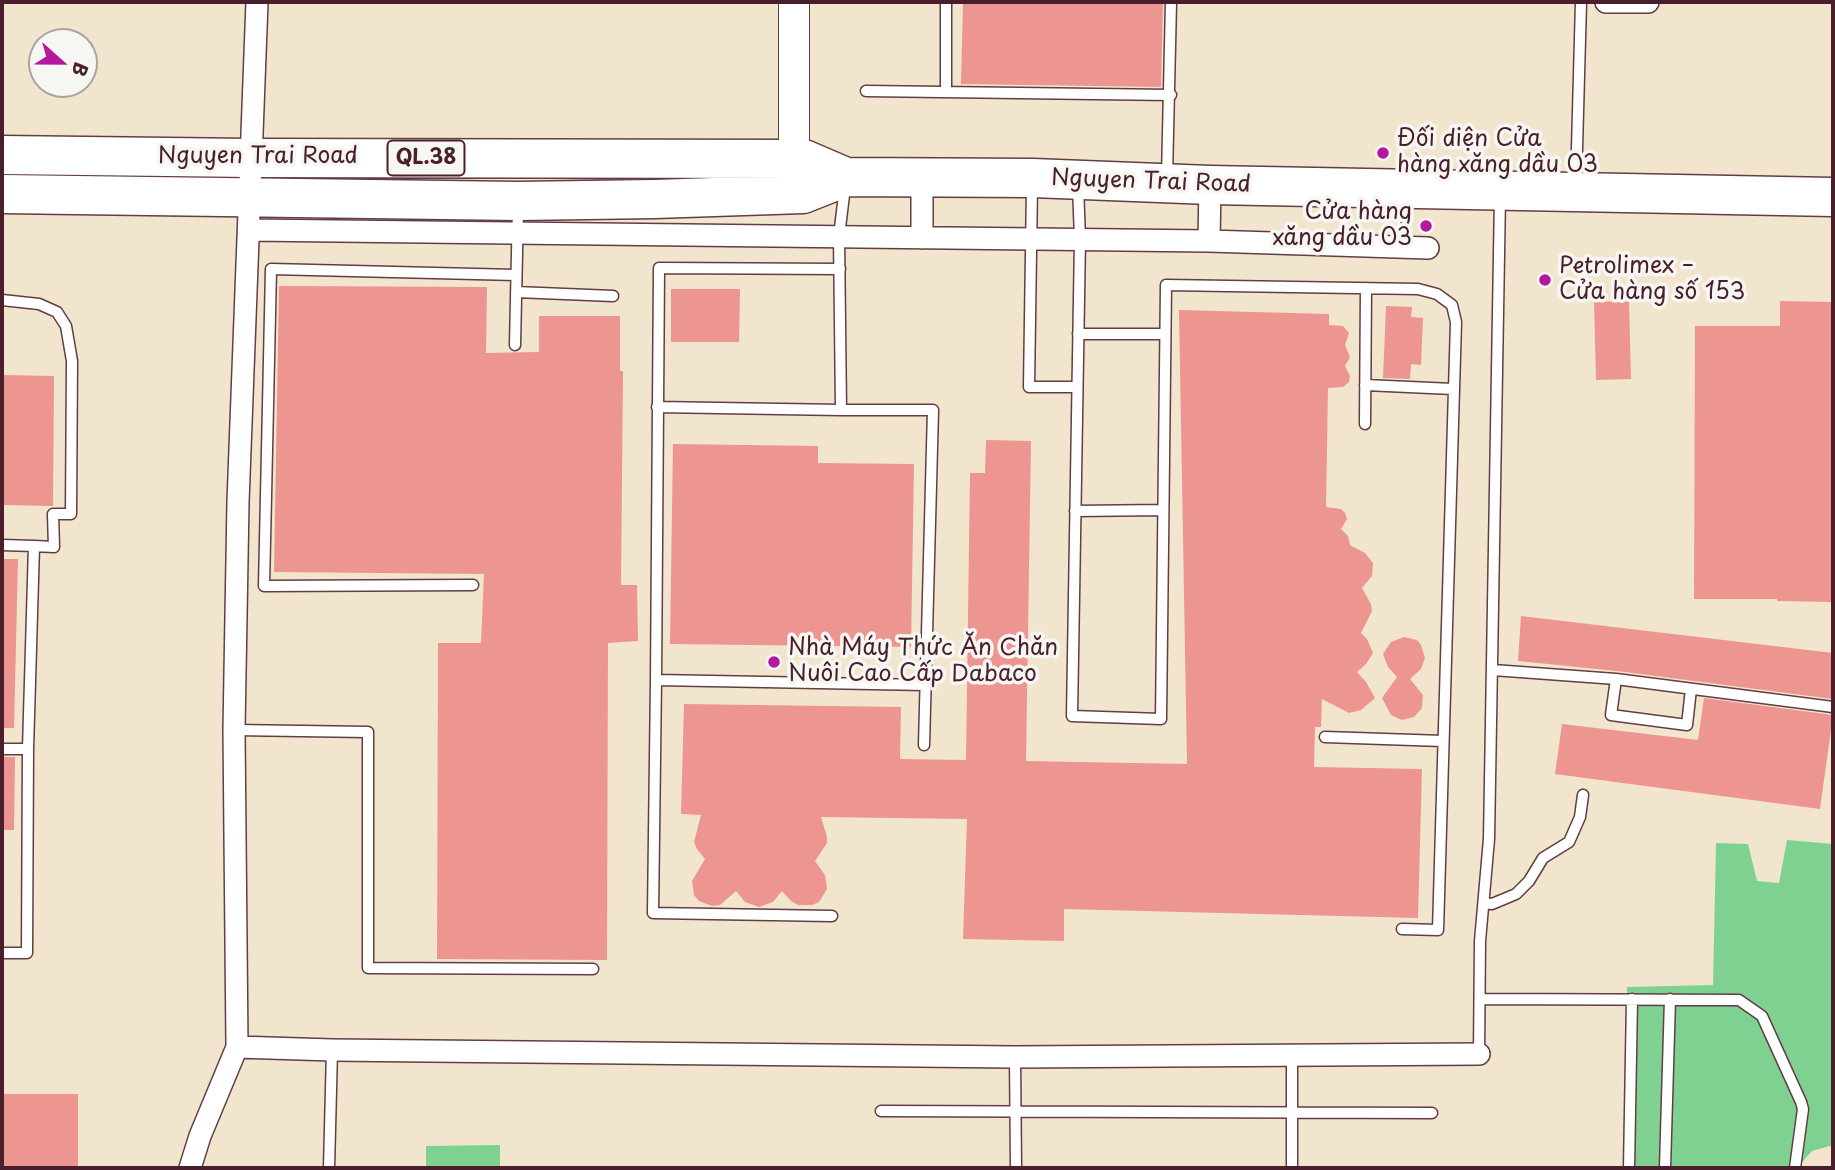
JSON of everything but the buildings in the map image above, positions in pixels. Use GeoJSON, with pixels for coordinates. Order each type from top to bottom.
{"type":"FeatureCollection","features":[{"type":"Feature","properties":{"kind":"highway","name":"Nguyen Trai Road"},"geometry":{"type":"LineString","coordinates":[[2,155],[794,158],[804,159],[846,177]]}},
{"type":"Feature","properties":{"kind":"highway","name":"Nguyen Trai Road"},"geometry":{"type":"LineString","coordinates":[[2,194],[250,214],[518,217],[655,217],[803,194],[846,177],[1033,178],[1167,184],[1833,197]]}},
{"type":"Feature","properties":{"kind":"street"},"geometry":{"type":"LineString","coordinates":[[190,1168],[200,1136],[237,1047],[234,730],[238,502],[257,2]]}},
{"type":"Feature","properties":{"kind":"street"},"geometry":{"type":"LineString","coordinates":[[794,2],[794,158]]}},
{"type":"Feature","properties":{"kind":"street"},"geometry":{"type":"LineString","coordinates":[[1606,2],[1648,2]]}},
{"type":"Feature","properties":{"kind":"street"},"geometry":{"type":"LineString","coordinates":[[922,178],[922,237]]}},
{"type":"Feature","properties":{"kind":"street"},"geometry":{"type":"LineString","coordinates":[[1209,241],[1210,185]]}},
{"type":"Feature","properties":{"kind":"street"},"geometry":{"type":"LineString","coordinates":[[655,217],[839,236],[1209,241],[1428,248]]}},
{"type":"Feature","properties":{"kind":"street"},"geometry":{"type":"LineString","coordinates":[[237,1047],[331,1051],[1015,1057],[1479,1054]]}},
{"type":"Feature","properties":{"kind":"lane"},"geometry":{"type":"LineString","coordinates":[[946,2],[946,92]]}},
{"type":"Feature","properties":{"kind":"lane"},"geometry":{"type":"LineString","coordinates":[[1167,184],[1171,2]]}},
{"type":"Feature","properties":{"kind":"lane"},"geometry":{"type":"LineString","coordinates":[[1576,191],[1581,2]]}},
{"type":"Feature","properties":{"kind":"lane"},"geometry":{"type":"LineString","coordinates":[[866,91],[1171,95]]}},
{"type":"Feature","properties":{"kind":"lane"},"geometry":{"type":"LineString","coordinates":[[841,410],[839,236],[846,177]]}},
{"type":"Feature","properties":{"kind":"lane"},"geometry":{"type":"LineString","coordinates":[[1033,178],[1029,387],[1077,387]]}},
{"type":"Feature","properties":{"kind":"lane"},"geometry":{"type":"LineString","coordinates":[[1078,180],[1080,239],[1072,716],[1161,719],[1166,285],[1418,289],[1437,294],[1452,304],[1456,322],[1438,930],[1402,929]]}},
{"type":"Feature","properties":{"kind":"lane"},"geometry":{"type":"LineString","coordinates":[[1479,1054],[1480,942],[1489,839],[1500,190]]}},
{"type":"Feature","properties":{"kind":"lane"},"geometry":{"type":"LineString","coordinates":[[515,345],[518,217]]}},
{"type":"Feature","properties":{"kind":"lane"},"geometry":{"type":"LineString","coordinates":[[832,916],[653,912],[657,407],[659,268],[840,269]]}},
{"type":"Feature","properties":{"kind":"lane"},"geometry":{"type":"LineString","coordinates":[[473,585],[264,586],[271,269],[516,275]]}},
{"type":"Feature","properties":{"kind":"lane"},"geometry":{"type":"LineString","coordinates":[[1365,424],[1366,288]]}},
{"type":"Feature","properties":{"kind":"lane"},"geometry":{"type":"LineString","coordinates":[[516,292],[613,296]]}},
{"type":"Feature","properties":{"kind":"lane"},"geometry":{"type":"LineString","coordinates":[[2,300],[39,304],[57,312],[66,326],[72,361],[71,514],[53,514],[54,547],[2,545]]}},
{"type":"Feature","properties":{"kind":"lane"},"geometry":{"type":"LineString","coordinates":[[1078,334],[1165,334]]}},
{"type":"Feature","properties":{"kind":"lane"},"geometry":{"type":"LineString","coordinates":[[1365,385],[1453,389]]}},
{"type":"Feature","properties":{"kind":"lane"},"geometry":{"type":"LineString","coordinates":[[657,407],[933,410],[925,744]]}},
{"type":"Feature","properties":{"kind":"lane"},"geometry":{"type":"LineString","coordinates":[[1075,511],[1163,510]]}},
{"type":"Feature","properties":{"kind":"lane"},"geometry":{"type":"LineString","coordinates":[[2,953],[27,953],[28,749],[34,546]]}},
{"type":"Feature","properties":{"kind":"lane"},"geometry":{"type":"LineString","coordinates":[[1493,670],[1616,680],[1833,707]]}},
{"type":"Feature","properties":{"kind":"lane"},"geometry":{"type":"LineString","coordinates":[[656,680],[926,685]]}},
{"type":"Feature","properties":{"kind":"lane"},"geometry":{"type":"LineString","coordinates":[[1616,680],[1611,715],[1687,725],[1691,689]]}},
{"type":"Feature","properties":{"kind":"lane"},"geometry":{"type":"LineString","coordinates":[[234,730],[368,732],[368,968],[593,969]]}},
{"type":"Feature","properties":{"kind":"lane"},"geometry":{"type":"LineString","coordinates":[[1325,737],[1443,741]]}},
{"type":"Feature","properties":{"kind":"lane"},"geometry":{"type":"LineString","coordinates":[[2,749],[28,749]]}},
{"type":"Feature","properties":{"kind":"lane"},"geometry":{"type":"LineString","coordinates":[[1483,903],[1492,904],[1516,894],[1530,881],[1543,858],[1569,842],[1580,817],[1583,794]]}},
{"type":"Feature","properties":{"kind":"lane"},"geometry":{"type":"LineString","coordinates":[[1480,999],[1732,998],[1746,1004],[1762,1016],[1803,1109],[1795,1168]]}},
{"type":"Feature","properties":{"kind":"lane"},"geometry":{"type":"LineString","coordinates":[[1629,1168],[1632,999]]}},
{"type":"Feature","properties":{"kind":"lane"},"geometry":{"type":"LineString","coordinates":[[1665,1168],[1670,999]]}},
{"type":"Feature","properties":{"kind":"lane"},"geometry":{"type":"LineString","coordinates":[[329,1168],[331,1051]]}},
{"type":"Feature","properties":{"kind":"lane"},"geometry":{"type":"LineString","coordinates":[[1292,1055],[1292,1168]]}},
{"type":"Feature","properties":{"kind":"lane"},"geometry":{"type":"LineString","coordinates":[[1015,1057],[1016,1168]]}},
{"type":"Feature","properties":{"kind":"lane"},"geometry":{"type":"LineString","coordinates":[[881,1111],[1432,1113]]}},
{"type":"Feature","properties":{"kind":"green space"},"geometry":{"type":"Polygon","coordinates":[[[1787,840],[1833,844],[1833,1145],[1812,1151],[1797,1168],[1623,1168],[1627,987],[1713,985],[1716,843],[1748,844],[1757,881],[1779,883],[1787,840]]]}},
{"type":"Feature","properties":{"kind":"green space"},"geometry":{"type":"Polygon","coordinates":[[[500,1145],[500,1168],[426,1168],[426,1146],[500,1145]]]}},
{"type":"Feature","properties":{"kind":"place","name":"Đối diện Cửa hàng xăng dầu 03"},"geometry":{"type":"Point","coordinates":[1383,153]}},
{"type":"Feature","properties":{"kind":"place","name":"Cửa hàng xăng dầu 03"},"geometry":{"type":"Point","coordinates":[1426,226]}},
{"type":"Feature","properties":{"kind":"place","name":"Petrolimex – Cửa hàng số 153"},"geometry":{"type":"Point","coordinates":[1545,280]}},
{"type":"Feature","properties":{"kind":"place","name":"Nhà Máy Thức Ăn Chăn Nuôi Cao Cấp Dabaco"},"geometry":{"type":"Point","coordinates":[774,662]}}]}
